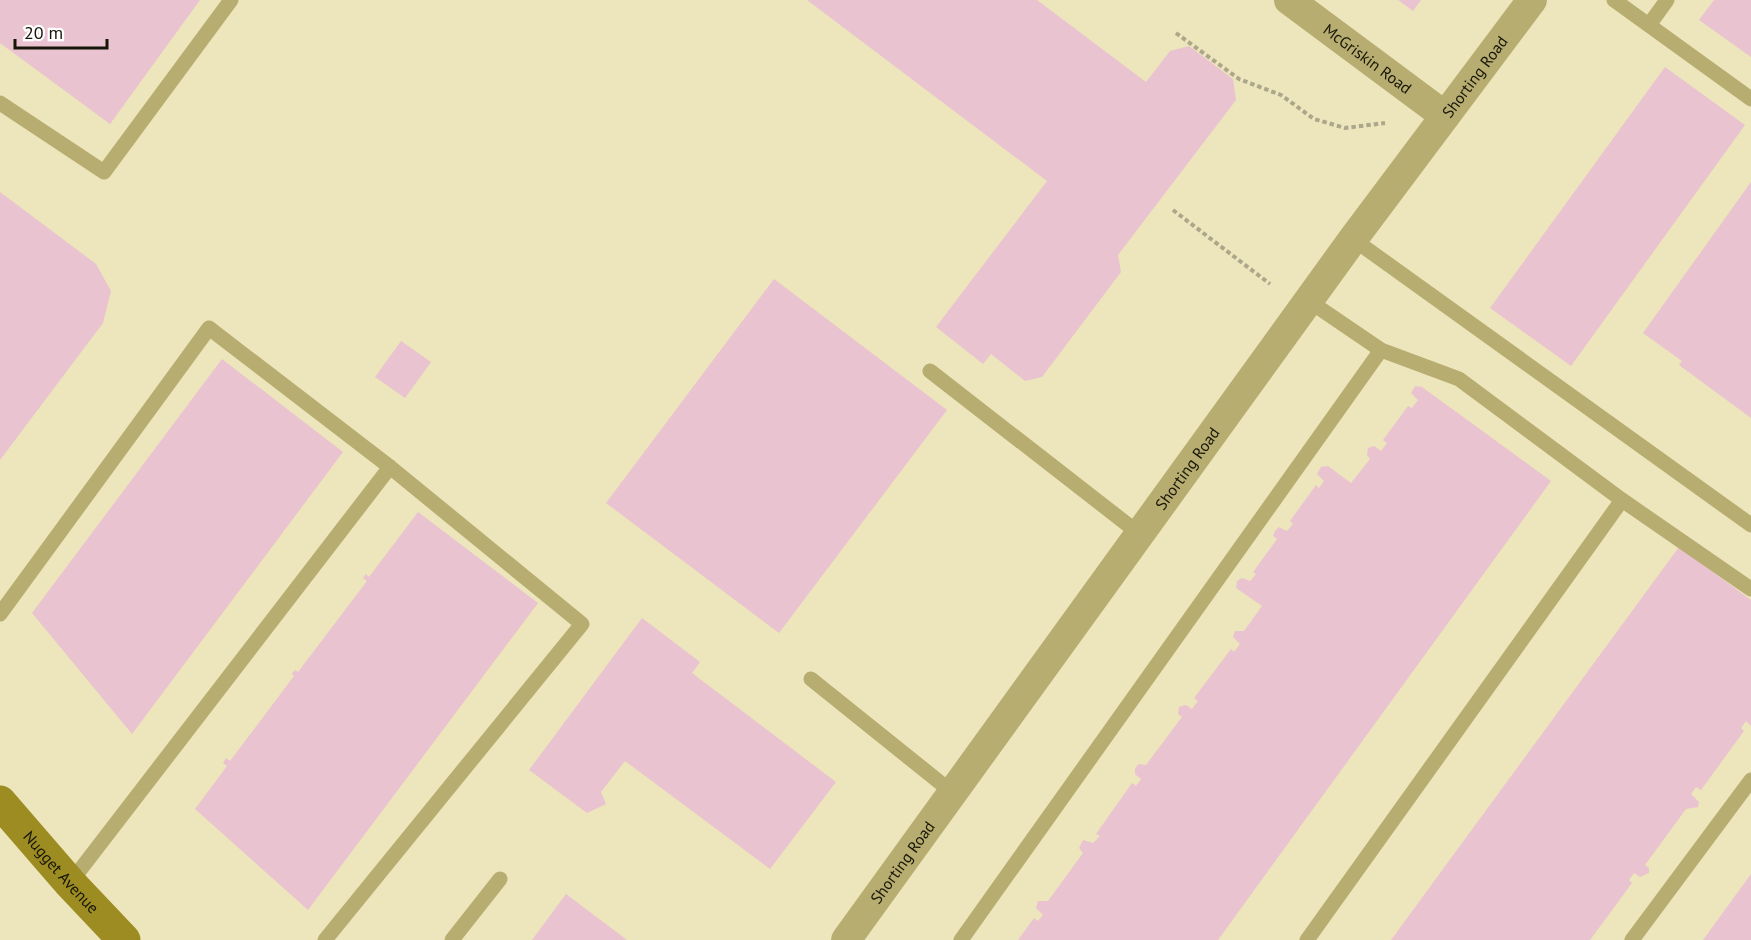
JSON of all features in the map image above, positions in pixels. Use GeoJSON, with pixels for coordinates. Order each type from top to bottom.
{"type":"FeatureCollection","features":[{"type":"Feature","properties":{"kind":"street","name":"McGriskin Road"},"geometry":{"type":"LineString","coordinates":[[1288,0],[1445,116]]}},
{"type":"Feature","properties":{"kind":"street","name":"Shorting Road"},"geometry":{"type":"LineString","coordinates":[[846,940],[1353,239],[1532,0]]}},
{"type":"Feature","properties":{"kind":"street","name":"Nugget Avenue"},"geometry":{"type":"LineString","coordinates":[[0,802],[70,884],[124,940]]}},
{"type":"Feature","properties":{"kind":"lane"},"geometry":{"type":"LineString","coordinates":[[0,103],[104,172],[231,0]]}},
{"type":"Feature","properties":{"kind":"lane"},"geometry":{"type":"LineString","coordinates":[[1614,0],[1751,99]]}},
{"type":"Feature","properties":{"kind":"lane"},"geometry":{"type":"LineString","coordinates":[[1649,25],[1667,0]]}},
{"type":"Feature","properties":{"kind":"lane"},"geometry":{"type":"LineString","coordinates":[[1353,239],[1751,525]]}},
{"type":"Feature","properties":{"kind":"lane"},"geometry":{"type":"LineString","coordinates":[[1309,301],[1381,350],[1460,379],[1622,500],[1751,589]]}},
{"type":"Feature","properties":{"kind":"lane"},"geometry":{"type":"LineString","coordinates":[[0,614],[209,328],[390,467],[582,624],[325,940]]}},
{"type":"Feature","properties":{"kind":"lane"},"geometry":{"type":"LineString","coordinates":[[961,940],[1381,350]]}},
{"type":"Feature","properties":{"kind":"lane"},"geometry":{"type":"LineString","coordinates":[[930,371],[1141,534]]}},
{"type":"Feature","properties":{"kind":"lane"},"geometry":{"type":"LineString","coordinates":[[70,884],[390,467]]}},
{"type":"Feature","properties":{"kind":"lane"},"geometry":{"type":"LineString","coordinates":[[1307,940],[1622,500]]}},
{"type":"Feature","properties":{"kind":"lane"},"geometry":{"type":"LineString","coordinates":[[811,679],[953,793]]}},
{"type":"Feature","properties":{"kind":"lane"},"geometry":{"type":"LineString","coordinates":[[1632,940],[1751,780]]}},
{"type":"Feature","properties":{"kind":"lane"},"geometry":{"type":"LineString","coordinates":[[452,940],[500,879]]}},
{"type":"Feature","properties":{"kind":"path"},"geometry":{"type":"LineString","coordinates":[[1176,33],[1239,79],[1281,95],[1314,119],[1346,129],[1385,123]]}},
{"type":"Feature","properties":{"kind":"path"},"geometry":{"type":"LineString","coordinates":[[1173,210],[1270,284]]}},
{"type":"Feature","properties":{"kind":"shaded area"},"geometry":{"type":"Polygon","coordinates":[[[0,0],[1751,0],[1751,940],[0,940],[0,0]]]}},
{"type":"Feature","properties":{"kind":"building"},"geometry":{"type":"Polygon","coordinates":[[[0,0],[200,0],[110,124],[0,43],[0,0]]]}},
{"type":"Feature","properties":{"kind":"building"},"geometry":{"type":"Polygon","coordinates":[[[807,0],[1037,0],[1146,82],[1170,51],[1189,46],[1233,79],[1236,100],[1118,255],[1121,272],[1042,377],[1025,381],[991,354],[983,364],[936,327],[1047,181],[807,0]]]}},
{"type":"Feature","properties":{"kind":"building"},"geometry":{"type":"Polygon","coordinates":[[[1398,0],[1421,0],[1413,11],[1398,0]]]}},
{"type":"Feature","properties":{"kind":"building"},"geometry":{"type":"Polygon","coordinates":[[[1714,0],[1751,0],[1751,57],[1699,20],[1714,0]]]}},
{"type":"Feature","properties":{"kind":"building"},"geometry":{"type":"Polygon","coordinates":[[[1665,67],[1745,125],[1571,366],[1490,308],[1665,67]]]}},
{"type":"Feature","properties":{"kind":"building"},"geometry":{"type":"Polygon","coordinates":[[[1751,182],[1751,418],[1679,365],[1682,361],[1643,333],[1751,182]]]}},
{"type":"Feature","properties":{"kind":"building"},"geometry":{"type":"Polygon","coordinates":[[[0,192],[96,264],[111,291],[103,323],[0,460],[0,192]]]}},
{"type":"Feature","properties":{"kind":"building"},"geometry":{"type":"Polygon","coordinates":[[[774,279],[947,410],[779,633],[606,503],[774,279]]]}},
{"type":"Feature","properties":{"kind":"building"},"geometry":{"type":"Polygon","coordinates":[[[401,341],[431,362],[405,398],[375,377],[401,341]]]}},
{"type":"Feature","properties":{"kind":"building"},"geometry":{"type":"Polygon","coordinates":[[[222,359],[343,452],[132,734],[32,613],[222,359]]]}},
{"type":"Feature","properties":{"kind":"building"},"geometry":{"type":"Polygon","coordinates":[[[1415,386],[1422,387],[1551,481],[1218,940],[1018,940],[1034,918],[1038,921],[1043,915],[1036,908],[1038,901],[1048,901],[1083,853],[1079,848],[1083,840],[1093,843],[1100,836],[1096,834],[1132,783],[1136,786],[1141,779],[1135,774],[1135,768],[1139,764],[1146,765],[1182,717],[1178,714],[1179,707],[1186,705],[1192,709],[1198,701],[1194,698],[1231,649],[1234,652],[1240,644],[1233,637],[1235,631],[1244,631],[1262,606],[1236,588],[1237,581],[1242,578],[1250,581],[1256,574],[1253,572],[1277,539],[1273,536],[1275,531],[1279,527],[1287,531],[1293,524],[1290,521],[1316,485],[1319,488],[1324,481],[1317,474],[1321,467],[1328,466],[1351,483],[1370,459],[1367,455],[1368,448],[1374,446],[1381,451],[1387,443],[1383,440],[1408,406],[1412,408],[1418,400],[1411,393],[1415,386]]]}},
{"type":"Feature","properties":{"kind":"building"},"geometry":{"type":"Polygon","coordinates":[[[418,512],[538,603],[308,910],[195,809],[227,766],[223,763],[226,758],[230,761],[294,676],[292,674],[295,670],[298,672],[367,581],[363,578],[366,574],[369,577],[418,512]]]}},
{"type":"Feature","properties":{"kind":"building"},"geometry":{"type":"Polygon","coordinates":[[[1679,547],[1751,600],[1751,726],[1746,721],[1741,728],[1744,731],[1701,790],[1696,787],[1691,794],[1699,802],[1698,807],[1686,809],[1645,865],[1649,868],[1649,873],[1640,877],[1634,873],[1629,880],[1632,883],[1590,940],[1391,940],[1679,547]]]}},
{"type":"Feature","properties":{"kind":"building"},"geometry":{"type":"Polygon","coordinates":[[[642,618],[700,662],[692,673],[836,782],[770,869],[625,761],[601,792],[606,804],[587,813],[529,770],[642,618]]]}},
{"type":"Feature","properties":{"kind":"building"},"geometry":{"type":"Polygon","coordinates":[[[1751,874],[1751,940],[1703,940],[1751,874]]]}},
{"type":"Feature","properties":{"kind":"building"},"geometry":{"type":"Polygon","coordinates":[[[566,894],[627,940],[532,940],[566,894]]]}}]}
